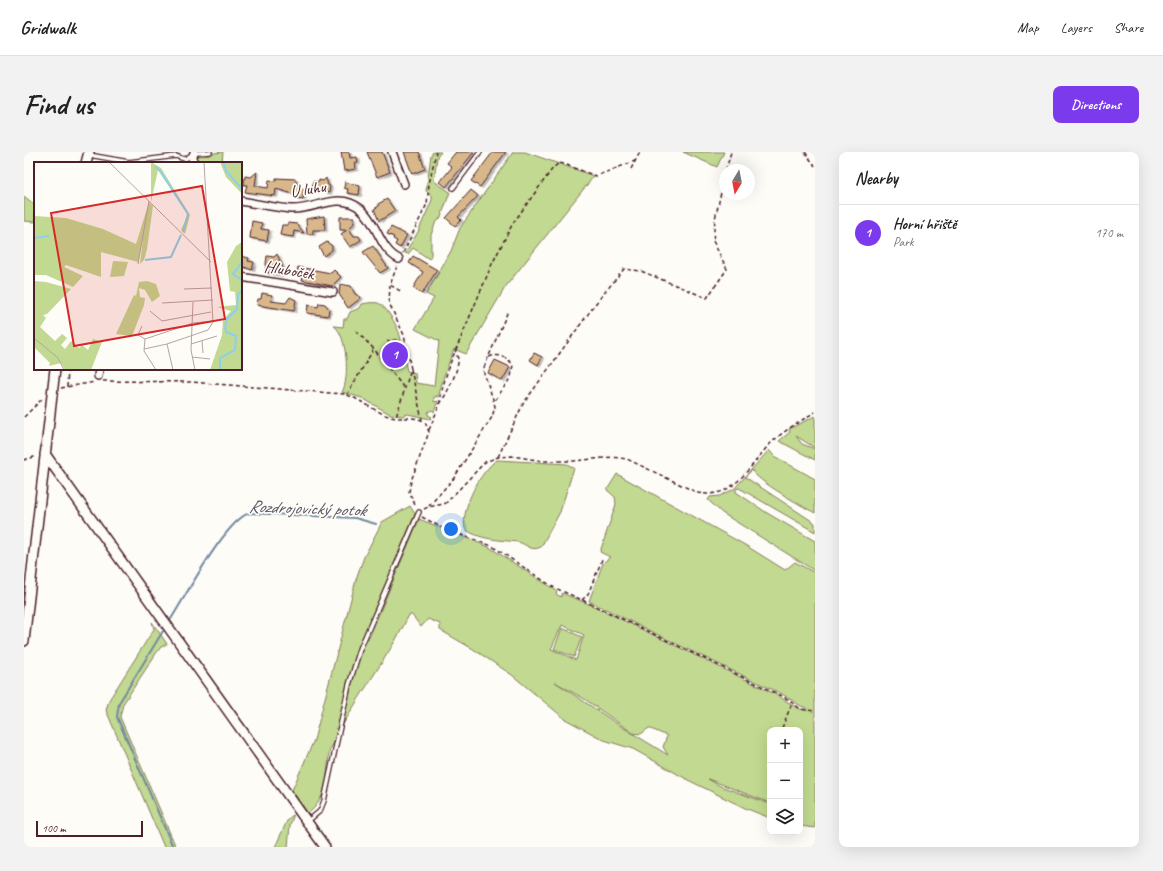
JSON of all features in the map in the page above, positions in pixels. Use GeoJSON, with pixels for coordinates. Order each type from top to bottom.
{"type":"FeatureCollection","features":[{"type":"Feature","properties":{"kind":"street"},"geometry":{"type":"LineString","coordinates":[[392,152],[404,184]]}},
{"type":"Feature","properties":{"kind":"street","name":"U luhu"},"geometry":{"type":"LineString","coordinates":[[242,201],[291,209],[309,208],[331,200],[344,200],[353,203],[365,213],[391,255],[399,259]]}},
{"type":"Feature","properties":{"kind":"street","name":"Hluboček"},"geometry":{"type":"LineString","coordinates":[[242,277],[333,292]]}},
{"type":"Feature","properties":{"kind":"street"},"geometry":{"type":"LineString","coordinates":[[24,641],[55,370]]}},
{"type":"Feature","properties":{"kind":"street"},"geometry":{"type":"LineString","coordinates":[[45,454],[325,847]]}},
{"type":"Feature","properties":{"kind":"lane"},"geometry":{"type":"LineString","coordinates":[[88,156],[129,162],[176,156],[183,159],[189,159],[194,153],[210,152]]}},
{"type":"Feature","properties":{"kind":"lane"},"geometry":{"type":"LineString","coordinates":[[452,188],[480,152]]}},
{"type":"Feature","properties":{"kind":"lane"},"geometry":{"type":"LineString","coordinates":[[307,822],[320,811],[324,801],[348,685],[360,649],[419,512]]}},
{"type":"Feature","properties":{"kind":"path"},"geometry":{"type":"LineString","coordinates":[[422,420],[404,335],[390,308],[390,285],[399,259],[427,204],[428,184],[436,152]]}},
{"type":"Feature","properties":{"kind":"path"},"geometry":{"type":"LineString","coordinates":[[631,169],[640,152]]}},
{"type":"Feature","properties":{"kind":"path"},"geometry":{"type":"LineString","coordinates":[[728,164],[731,152]]}},
{"type":"Feature","properties":{"kind":"path"},"geometry":{"type":"LineString","coordinates":[[805,152],[815,166]]}},
{"type":"Feature","properties":{"kind":"path"},"geometry":{"type":"LineString","coordinates":[[439,406],[443,386],[455,350],[492,264],[513,223],[553,168],[559,163],[596,176],[635,160]]}},
{"type":"Feature","properties":{"kind":"path"},"geometry":{"type":"LineString","coordinates":[[498,457],[523,404],[596,303],[624,269],[641,271],[707,298],[726,269],[713,241],[715,219],[719,200]]}},
{"type":"Feature","properties":{"kind":"path"},"geometry":{"type":"LineString","coordinates":[[390,285],[402,292]]}},
{"type":"Feature","properties":{"kind":"path"},"geometry":{"type":"LineString","coordinates":[[419,512],[429,506],[454,478],[492,417],[495,407],[483,370],[508,311]]}},
{"type":"Feature","properties":{"kind":"path"},"geometry":{"type":"LineString","coordinates":[[356,331],[374,349],[404,388]]}},
{"type":"Feature","properties":{"kind":"path"},"geometry":{"type":"LineString","coordinates":[[389,343],[388,341],[398,340],[408,354]]}},
{"type":"Feature","properties":{"kind":"path"},"geometry":{"type":"LineString","coordinates":[[347,395],[374,349]]}},
{"type":"Feature","properties":{"kind":"path"},"geometry":{"type":"LineString","coordinates":[[455,350],[458,360],[456,367],[429,432],[408,492],[419,512],[427,520],[492,546],[553,586],[784,697],[801,709],[815,711]]}},
{"type":"Feature","properties":{"kind":"path"},"geometry":{"type":"LineString","coordinates":[[489,358],[496,355],[502,356],[509,360],[513,365],[510,377],[494,402]]}},
{"type":"Feature","properties":{"kind":"path"},"geometry":{"type":"LineString","coordinates":[[396,417],[411,369]]}},
{"type":"Feature","properties":{"kind":"path"},"geometry":{"type":"LineString","coordinates":[[68,370],[67,387],[105,381],[190,382],[347,395],[355,397],[380,412],[396,417],[411,417],[422,420],[428,426],[429,432]]}},
{"type":"Feature","properties":{"kind":"path"},"geometry":{"type":"LineString","coordinates":[[24,417],[52,390]]}},
{"type":"Feature","properties":{"kind":"path"},"geometry":{"type":"LineString","coordinates":[[429,506],[438,507],[446,503],[485,462],[498,457],[512,456],[543,461],[574,461],[613,458],[627,459],[698,493],[709,496],[733,487],[770,444],[787,428],[815,412]]}},
{"type":"Feature","properties":{"kind":"path"},"geometry":{"type":"LineString","coordinates":[[24,460],[45,454]]}},
{"type":"Feature","properties":{"kind":"path"},"geometry":{"type":"LineString","coordinates":[[582,600],[588,594],[603,557]]}},
{"type":"Feature","properties":{"kind":"path"},"geometry":{"type":"LineString","coordinates":[[782,727],[792,703]]}},
{"type":"Feature","properties":{"kind":"green space"},"geometry":{"type":"Polygon","coordinates":[[[223,152],[222,162],[194,162],[195,155],[223,152]]]}},
{"type":"Feature","properties":{"kind":"green space"},"geometry":{"type":"Polygon","coordinates":[[[433,152],[441,152],[437,157],[434,181],[450,192],[441,217],[435,224],[431,235],[431,255],[429,259],[413,248],[408,254],[405,253],[418,232],[432,200],[432,195],[426,191],[431,155],[433,152]]]}},
{"type":"Feature","properties":{"kind":"green space"},"geometry":{"type":"Polygon","coordinates":[[[513,152],[525,152],[594,176],[506,286],[466,354],[454,349],[438,398],[438,396],[434,397],[434,402],[438,401],[434,412],[432,410],[428,412],[428,415],[432,417],[430,419],[408,414],[402,416],[390,414],[362,398],[342,392],[346,377],[346,357],[342,338],[334,326],[343,327],[344,319],[347,319],[350,312],[360,308],[362,304],[372,303],[382,305],[396,326],[401,341],[397,342],[403,353],[407,371],[415,373],[416,383],[434,386],[439,341],[415,329],[434,298],[426,294],[451,251],[460,228],[513,152]]]}},
{"type":"Feature","properties":{"kind":"green space"},"geometry":{"type":"Polygon","coordinates":[[[683,152],[724,152],[717,167],[683,152]]]}},
{"type":"Feature","properties":{"kind":"green space"},"geometry":{"type":"Polygon","coordinates":[[[24,196],[34,204],[34,222],[24,221],[24,196]]]}},
{"type":"Feature","properties":{"kind":"green space"},"geometry":{"type":"Polygon","coordinates":[[[815,416],[815,448],[796,436],[802,444],[815,449],[815,460],[779,441],[790,432],[789,429],[815,416]]]}},
{"type":"Feature","properties":{"kind":"green space"},"geometry":{"type":"Polygon","coordinates":[[[769,450],[774,456],[815,479],[815,513],[770,486],[752,470],[745,477],[815,523],[815,532],[739,488],[736,489],[736,492],[767,513],[815,541],[815,571],[722,513],[708,500],[710,497],[720,496],[734,489],[769,450]]]}},
{"type":"Feature","properties":{"kind":"green space"},"geometry":{"type":"Polygon","coordinates":[[[497,460],[567,464],[574,468],[560,512],[541,547],[534,549],[518,542],[483,537],[471,533],[465,529],[464,521],[466,511],[473,491],[485,472],[497,460]]]}},
{"type":"Feature","properties":{"kind":"green space"},"geometry":{"type":"Polygon","coordinates":[[[617,474],[745,545],[785,570],[795,562],[815,573],[815,828],[803,826],[803,727],[767,727],[767,802],[708,779],[720,786],[767,803],[767,817],[745,808],[690,781],[633,749],[604,740],[565,719],[512,675],[473,649],[440,630],[440,624],[428,619],[421,627],[412,615],[409,615],[339,732],[329,752],[326,780],[321,798],[308,814],[292,790],[314,740],[357,576],[364,557],[382,522],[410,506],[415,514],[364,636],[369,638],[419,519],[489,547],[557,591],[556,594],[561,597],[562,593],[598,608],[777,695],[797,708],[807,711],[806,708],[782,694],[589,601],[603,563],[610,557],[600,552],[616,504],[615,497],[607,490],[617,474]],[[562,625],[551,649],[576,660],[584,635],[562,625]],[[555,682],[619,725],[668,755],[663,747],[667,736],[649,728],[641,734],[633,733],[586,700],[555,682]]]}},
{"type":"Feature","properties":{"kind":"green space"},"geometry":{"type":"Polygon","coordinates":[[[152,622],[167,644],[161,647],[157,652],[123,704],[120,717],[176,847],[164,847],[106,710],[109,700],[154,629],[152,622]]]}},
{"type":"Feature","properties":{"kind":"green space"},"geometry":{"type":"Polygon","coordinates":[[[562,628],[582,637],[574,657],[554,649],[562,628]]]}},
{"type":"Feature","properties":{"kind":"green space"},"geometry":{"type":"Polygon","coordinates":[[[294,814],[290,825],[288,847],[275,847],[288,819],[294,814]]]}},
{"type":"Feature","properties":{"kind":"building"},"geometry":{"type":"Polygon","coordinates":[[[341,152],[349,152],[350,158],[357,157],[358,163],[355,163],[356,169],[344,171],[341,152]]]}},
{"type":"Feature","properties":{"kind":"building"},"geometry":{"type":"Polygon","coordinates":[[[367,152],[382,152],[390,172],[377,177],[367,152]]]}},
{"type":"Feature","properties":{"kind":"building"},"geometry":{"type":"Polygon","coordinates":[[[404,152],[419,152],[425,169],[412,174],[404,152]]]}},
{"type":"Feature","properties":{"kind":"building"},"geometry":{"type":"Polygon","coordinates":[[[456,152],[474,152],[446,187],[440,182],[452,167],[447,163],[456,152]]]}},
{"type":"Feature","properties":{"kind":"building"},"geometry":{"type":"Polygon","coordinates":[[[493,152],[506,152],[480,187],[471,181],[493,152]]]}},
{"type":"Feature","properties":{"kind":"building"},"geometry":{"type":"Polygon","coordinates":[[[257,172],[255,186],[268,188],[269,180],[276,181],[276,178],[296,179],[296,182],[300,188],[304,189],[303,199],[296,198],[296,195],[276,189],[275,196],[245,192],[247,185],[244,185],[245,176],[251,177],[257,172]]]}},
{"type":"Feature","properties":{"kind":"building"},"geometry":{"type":"Polygon","coordinates":[[[326,178],[328,185],[330,186],[329,193],[312,188],[313,181],[319,182],[319,180],[323,181],[326,178]]]}},
{"type":"Feature","properties":{"kind":"building"},"geometry":{"type":"Polygon","coordinates":[[[345,182],[360,186],[359,195],[347,193],[348,189],[344,188],[345,182]]]}},
{"type":"Feature","properties":{"kind":"building"},"geometry":{"type":"Polygon","coordinates":[[[471,190],[478,196],[458,217],[461,220],[455,226],[446,218],[471,190]]]}},
{"type":"Feature","properties":{"kind":"building"},"geometry":{"type":"Polygon","coordinates":[[[387,199],[395,211],[379,221],[374,209],[379,206],[378,204],[387,199]]]}},
{"type":"Feature","properties":{"kind":"building"},"geometry":{"type":"Polygon","coordinates":[[[324,216],[325,230],[313,230],[313,234],[307,234],[306,219],[324,216]]]}},
{"type":"Feature","properties":{"kind":"building"},"geometry":{"type":"Polygon","coordinates":[[[340,217],[354,217],[354,223],[349,229],[354,236],[359,236],[361,240],[350,247],[341,234],[347,230],[340,230],[340,217]]]}},
{"type":"Feature","properties":{"kind":"building"},"geometry":{"type":"Polygon","coordinates":[[[252,221],[262,223],[261,229],[269,230],[267,241],[250,238],[252,221]]]}},
{"type":"Feature","properties":{"kind":"building"},"geometry":{"type":"Polygon","coordinates":[[[288,223],[297,224],[304,233],[294,231],[293,237],[280,235],[282,225],[288,225],[288,223]]]}},
{"type":"Feature","properties":{"kind":"building"},"geometry":{"type":"Polygon","coordinates":[[[391,227],[407,235],[400,248],[395,245],[397,241],[393,239],[394,237],[387,234],[391,227]]]}},
{"type":"Feature","properties":{"kind":"building"},"geometry":{"type":"Polygon","coordinates":[[[327,242],[332,246],[332,250],[324,256],[319,247],[327,242]]]}},
{"type":"Feature","properties":{"kind":"building"},"geometry":{"type":"Polygon","coordinates":[[[373,246],[388,268],[380,273],[363,252],[373,246]]]}},
{"type":"Feature","properties":{"kind":"building"},"geometry":{"type":"Polygon","coordinates":[[[277,254],[283,268],[281,275],[265,272],[267,256],[274,257],[277,254]]]}},
{"type":"Feature","properties":{"kind":"building"},"geometry":{"type":"Polygon","coordinates":[[[242,256],[249,258],[248,261],[254,262],[252,270],[242,266],[242,256]]]}},
{"type":"Feature","properties":{"kind":"building"},"geometry":{"type":"Polygon","coordinates":[[[413,256],[437,270],[422,294],[413,288],[423,272],[409,263],[413,256]]]}},
{"type":"Feature","properties":{"kind":"building"},"geometry":{"type":"Polygon","coordinates":[[[298,267],[331,273],[334,270],[341,277],[332,286],[302,280],[303,276],[296,275],[298,267]]]}},
{"type":"Feature","properties":{"kind":"building"},"geometry":{"type":"Polygon","coordinates":[[[340,284],[351,286],[355,294],[361,297],[348,308],[339,294],[340,284]]]}},
{"type":"Feature","properties":{"kind":"building"},"geometry":{"type":"Polygon","coordinates":[[[262,293],[272,295],[271,301],[286,303],[290,297],[296,300],[294,311],[257,305],[258,299],[261,299],[262,293]]]}},
{"type":"Feature","properties":{"kind":"building"},"geometry":{"type":"Polygon","coordinates":[[[319,303],[325,304],[329,309],[328,316],[307,313],[308,305],[318,307],[319,303]]]}},
{"type":"Feature","properties":{"kind":"building"},"geometry":{"type":"Polygon","coordinates":[[[534,353],[542,357],[538,365],[530,360],[534,353]]]}},
{"type":"Feature","properties":{"kind":"building"},"geometry":{"type":"Polygon","coordinates":[[[495,360],[510,367],[502,381],[488,373],[495,360]]]}},
{"type":"Feature","properties":{"kind":"waterway","name":"Rozdrojovický potok"},"geometry":{"type":"LineString","coordinates":[[171,619],[196,577],[219,543],[241,518],[250,513],[355,518],[376,524]]}},
{"type":"Feature","properties":{"kind":"waterway","name":"Rozdrojovický potok"},"geometry":{"type":"LineString","coordinates":[[163,631],[119,703],[117,717],[173,847]]}},
{"type":"Feature","properties":{"kind":"place","name":"Horní hřiště"},"geometry":{"type":"Point","coordinates":[395,355]}}]}
